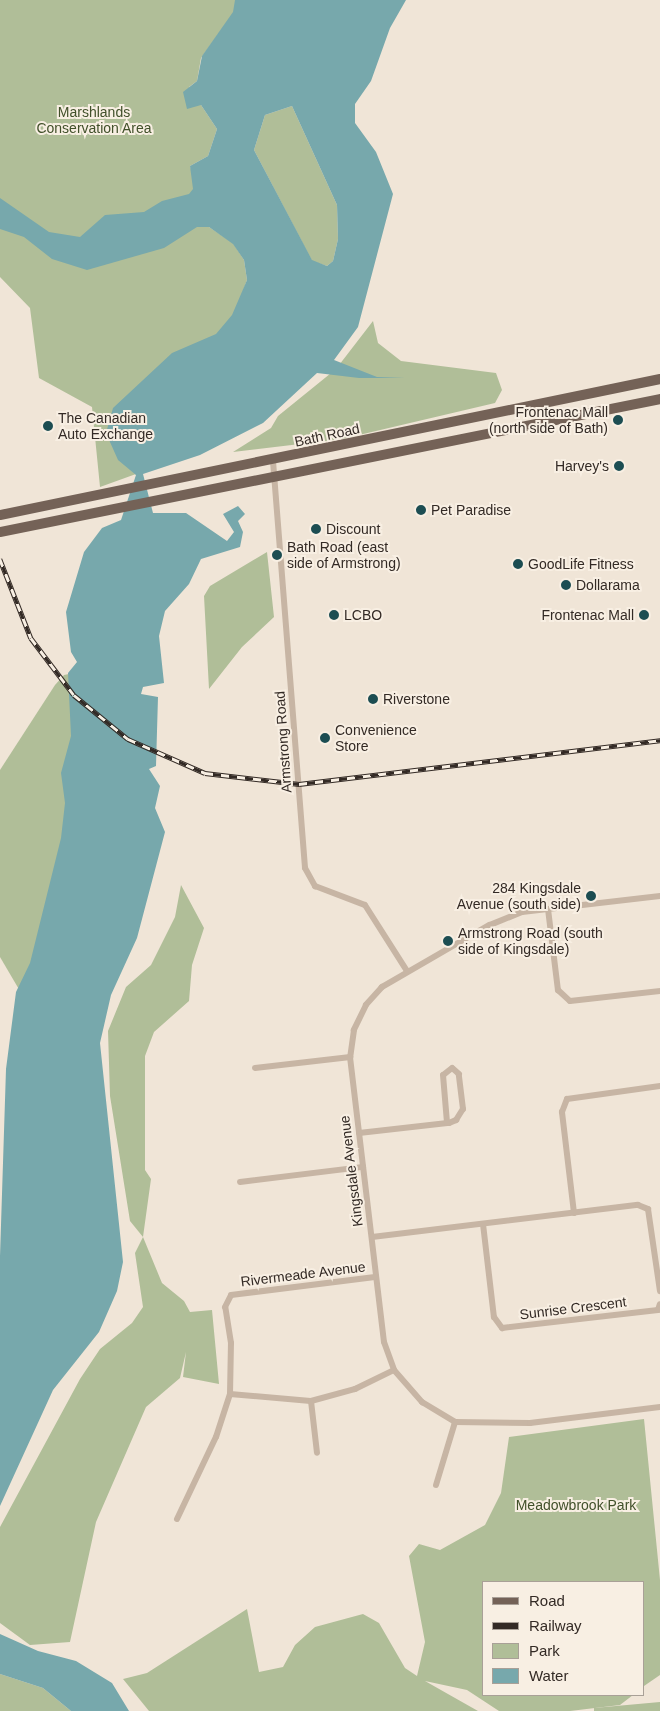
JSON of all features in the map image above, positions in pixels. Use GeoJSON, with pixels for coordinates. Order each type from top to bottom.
{"type":"FeatureCollection","features":[{"type":"Feature","properties":{"kind":"main road","name":"Bath Road"},"geometry":{"type":"LineString","coordinates":[[0,516],[274,461],[660,379]]}},
{"type":"Feature","properties":{"kind":"main road","name":"Bath Road"},"geometry":{"type":"LineString","coordinates":[[0,532],[660,399]]}},
{"type":"Feature","properties":{"kind":"street","name":"Armstrong Road"},"geometry":{"type":"LineString","coordinates":[[274,461],[305,868],[315,886],[365,905],[407,971]]}},
{"type":"Feature","properties":{"kind":"street","name":"Kingsdale Avenue"},"geometry":{"type":"LineString","coordinates":[[455,1422],[422,1402],[394,1370],[384,1342],[350,1057],[354,1030],[366,1006],[407,971],[489,925],[522,912],[660,896]]}},
{"type":"Feature","properties":{"kind":"street"},"geometry":{"type":"LineString","coordinates":[[548,909],[558,990],[570,1001],[660,992]]}},
{"type":"Feature","properties":{"kind":"street"},"geometry":{"type":"LineString","coordinates":[[255,1068],[350,1057]]}},
{"type":"Feature","properties":{"kind":"street"},"geometry":{"type":"LineString","coordinates":[[360,1133],[447,1123],[456,1120],[463,1109],[459,1074],[452,1068],[443,1076],[447,1123]]}},
{"type":"Feature","properties":{"kind":"street"},"geometry":{"type":"LineString","coordinates":[[574,1213],[562,1112],[567,1099],[660,1086]]}},
{"type":"Feature","properties":{"kind":"street"},"geometry":{"type":"LineString","coordinates":[[240,1182],[363,1167]]}},
{"type":"Feature","properties":{"kind":"street"},"geometry":{"type":"LineString","coordinates":[[372,1237],[638,1205],[648,1209],[660,1291]]}},
{"type":"Feature","properties":{"kind":"street","name":"Sunrise Crescent"},"geometry":{"type":"LineString","coordinates":[[483,1224],[494,1317],[502,1328],[658,1310],[660,1304]]}},
{"type":"Feature","properties":{"kind":"street","name":"Rivermeade Avenue"},"geometry":{"type":"LineString","coordinates":[[177,1519],[216,1437],[230,1394],[231,1343],[225,1307],[231,1295],[375,1277]]}},
{"type":"Feature","properties":{"kind":"street"},"geometry":{"type":"LineString","coordinates":[[230,1394],[311,1400],[355,1389],[394,1370]]}},
{"type":"Feature","properties":{"kind":"street"},"geometry":{"type":"LineString","coordinates":[[311,1400],[317,1453]]}},
{"type":"Feature","properties":{"kind":"street"},"geometry":{"type":"LineString","coordinates":[[436,1485],[455,1422],[530,1423],[660,1407]]}},
{"type":"Feature","properties":{"kind":"green space","name":"Marshlands Conservation Area"},"geometry":{"type":"Polygon","coordinates":[[[0,0],[237,0],[234,12],[201,58],[197,81],[189,87],[217,129],[208,156],[190,166],[209,227],[233,243],[244,260],[247,280],[239,302],[242,320],[118,459],[136,474],[100,487],[92,407],[39,378],[30,308],[0,277],[0,0]]]}},
{"type":"Feature","properties":{"kind":"green space"},"geometry":{"type":"Polygon","coordinates":[[[292,106],[337,205],[338,239],[333,261],[327,266],[312,261],[254,150],[265,115],[292,106]]]}},
{"type":"Feature","properties":{"kind":"green space"},"geometry":{"type":"Polygon","coordinates":[[[373,321],[378,343],[401,361],[496,373],[502,390],[495,403],[342,439],[233,452],[271,428],[278,416],[336,369],[373,321]]]}},
{"type":"Feature","properties":{"kind":"green space"},"geometry":{"type":"Polygon","coordinates":[[[267,552],[274,617],[242,647],[209,689],[204,596],[210,586],[267,552]]]}},
{"type":"Feature","properties":{"kind":"green space"},"geometry":{"type":"Polygon","coordinates":[[[84,671],[91,731],[27,1003],[0,957],[0,770],[55,685],[64,675],[84,671]]]}},
{"type":"Feature","properties":{"kind":"green space"},"geometry":{"type":"Polygon","coordinates":[[[181,885],[204,928],[192,965],[189,1001],[154,1032],[145,1056],[145,1170],[151,1179],[143,1237],[130,1221],[110,1096],[108,1031],[126,987],[151,965],[175,917],[181,885]]]}},
{"type":"Feature","properties":{"kind":"green space"},"geometry":{"type":"Polygon","coordinates":[[[143,1237],[162,1283],[184,1301],[190,1312],[212,1310],[219,1384],[183,1377],[186,1352],[180,1378],[146,1407],[96,1522],[70,1642],[30,1645],[0,1623],[0,1527],[80,1379],[100,1349],[132,1323],[143,1307],[135,1253],[143,1237]]]}},
{"type":"Feature","properties":{"kind":"green space","name":"Meadowbrook Park"},"geometry":{"type":"Polygon","coordinates":[[[644,1419],[660,1580],[660,1675],[645,1685],[645,1581],[482,1581],[482,1696],[632,1696],[620,1705],[570,1711],[499,1711],[467,1690],[425,1681],[478,1711],[149,1711],[123,1679],[147,1673],[247,1609],[259,1672],[283,1667],[295,1645],[315,1627],[363,1614],[379,1623],[405,1668],[417,1676],[425,1642],[409,1556],[419,1544],[440,1550],[485,1525],[501,1493],[509,1437],[644,1419]]]}},
{"type":"Feature","properties":{"kind":"green space"},"geometry":{"type":"Polygon","coordinates":[[[0,1674],[43,1688],[71,1711],[0,1711],[0,1674]]]}},
{"type":"Feature","properties":{"kind":"green space"},"geometry":{"type":"Polygon","coordinates":[[[660,1702],[660,1711],[594,1711],[594,1708],[660,1702]]]}},
{"type":"Feature","properties":{"kind":"water"},"geometry":{"type":"Polygon","coordinates":[[[235,0],[406,0],[390,28],[371,81],[355,104],[355,123],[376,152],[393,194],[358,327],[334,360],[377,377],[405,378],[359,378],[317,373],[263,423],[200,455],[143,474],[153,513],[186,513],[227,541],[234,532],[223,514],[238,506],[245,514],[238,521],[243,532],[240,547],[201,559],[189,584],[165,611],[159,636],[164,683],[143,687],[141,694],[158,697],[156,766],[149,769],[160,786],[155,808],[165,832],[137,938],[111,995],[100,1043],[123,1262],[117,1291],[99,1332],[53,1390],[0,1506],[0,1256],[6,1069],[16,992],[30,963],[61,838],[65,803],[61,773],[71,736],[68,673],[77,662],[71,652],[66,612],[84,552],[102,528],[121,520],[136,475],[118,460],[106,433],[113,408],[172,353],[216,334],[232,315],[247,280],[244,260],[233,244],[209,227],[197,227],[164,248],[87,270],[52,259],[24,237],[0,229],[0,198],[49,232],[80,237],[105,215],[144,212],[162,201],[189,194],[193,189],[190,166],[208,156],[217,129],[201,105],[187,109],[183,92],[197,81],[202,56],[233,12],[235,0]],[[292,106],[265,115],[254,150],[312,260],[327,266],[333,261],[338,239],[337,205],[292,106]]]}},
{"type":"Feature","properties":{"kind":"water"},"geometry":{"type":"Polygon","coordinates":[[[0,1634],[38,1651],[76,1661],[112,1683],[129,1711],[71,1711],[43,1688],[0,1674],[0,1634]]]}},
{"type":"Feature","properties":{"kind":"railway"},"geometry":{"type":"LineString","coordinates":[[0,559],[31,638],[74,695],[128,739],[205,773],[299,784],[660,740]]}},
{"type":"Feature","properties":{"kind":"place","name":"Frontenac Mall (north side of Bath)"},"geometry":{"type":"Point","coordinates":[618,420]}},
{"type":"Feature","properties":{"kind":"place","name":"The Canadian Auto Exchange"},"geometry":{"type":"Point","coordinates":[48,426]}},
{"type":"Feature","properties":{"kind":"place","name":"Harvey's"},"geometry":{"type":"Point","coordinates":[619,466]}},
{"type":"Feature","properties":{"kind":"place","name":"Pet Paradise"},"geometry":{"type":"Point","coordinates":[421,510]}},
{"type":"Feature","properties":{"kind":"place","name":"Discount"},"geometry":{"type":"Point","coordinates":[316,529]}},
{"type":"Feature","properties":{"kind":"place","name":"Bath Road (east side of Armstrong)"},"geometry":{"type":"Point","coordinates":[277,555]}},
{"type":"Feature","properties":{"kind":"place","name":"GoodLife Fitness"},"geometry":{"type":"Point","coordinates":[518,564]}},
{"type":"Feature","properties":{"kind":"place","name":"Dollarama"},"geometry":{"type":"Point","coordinates":[566,585]}},
{"type":"Feature","properties":{"kind":"place","name":"LCBO"},"geometry":{"type":"Point","coordinates":[334,615]}},
{"type":"Feature","properties":{"kind":"place","name":"Frontenac Mall"},"geometry":{"type":"Point","coordinates":[644,615]}},
{"type":"Feature","properties":{"kind":"place","name":"Riverstone"},"geometry":{"type":"Point","coordinates":[373,699]}},
{"type":"Feature","properties":{"kind":"place","name":"Convenience Store"},"geometry":{"type":"Point","coordinates":[325,738]}},
{"type":"Feature","properties":{"kind":"place","name":"284 Kingsdale Avenue (south side)"},"geometry":{"type":"Point","coordinates":[591,896]}},
{"type":"Feature","properties":{"kind":"place","name":"Armstrong Road (south side of Kingsdale)"},"geometry":{"type":"Point","coordinates":[448,941]}}]}
